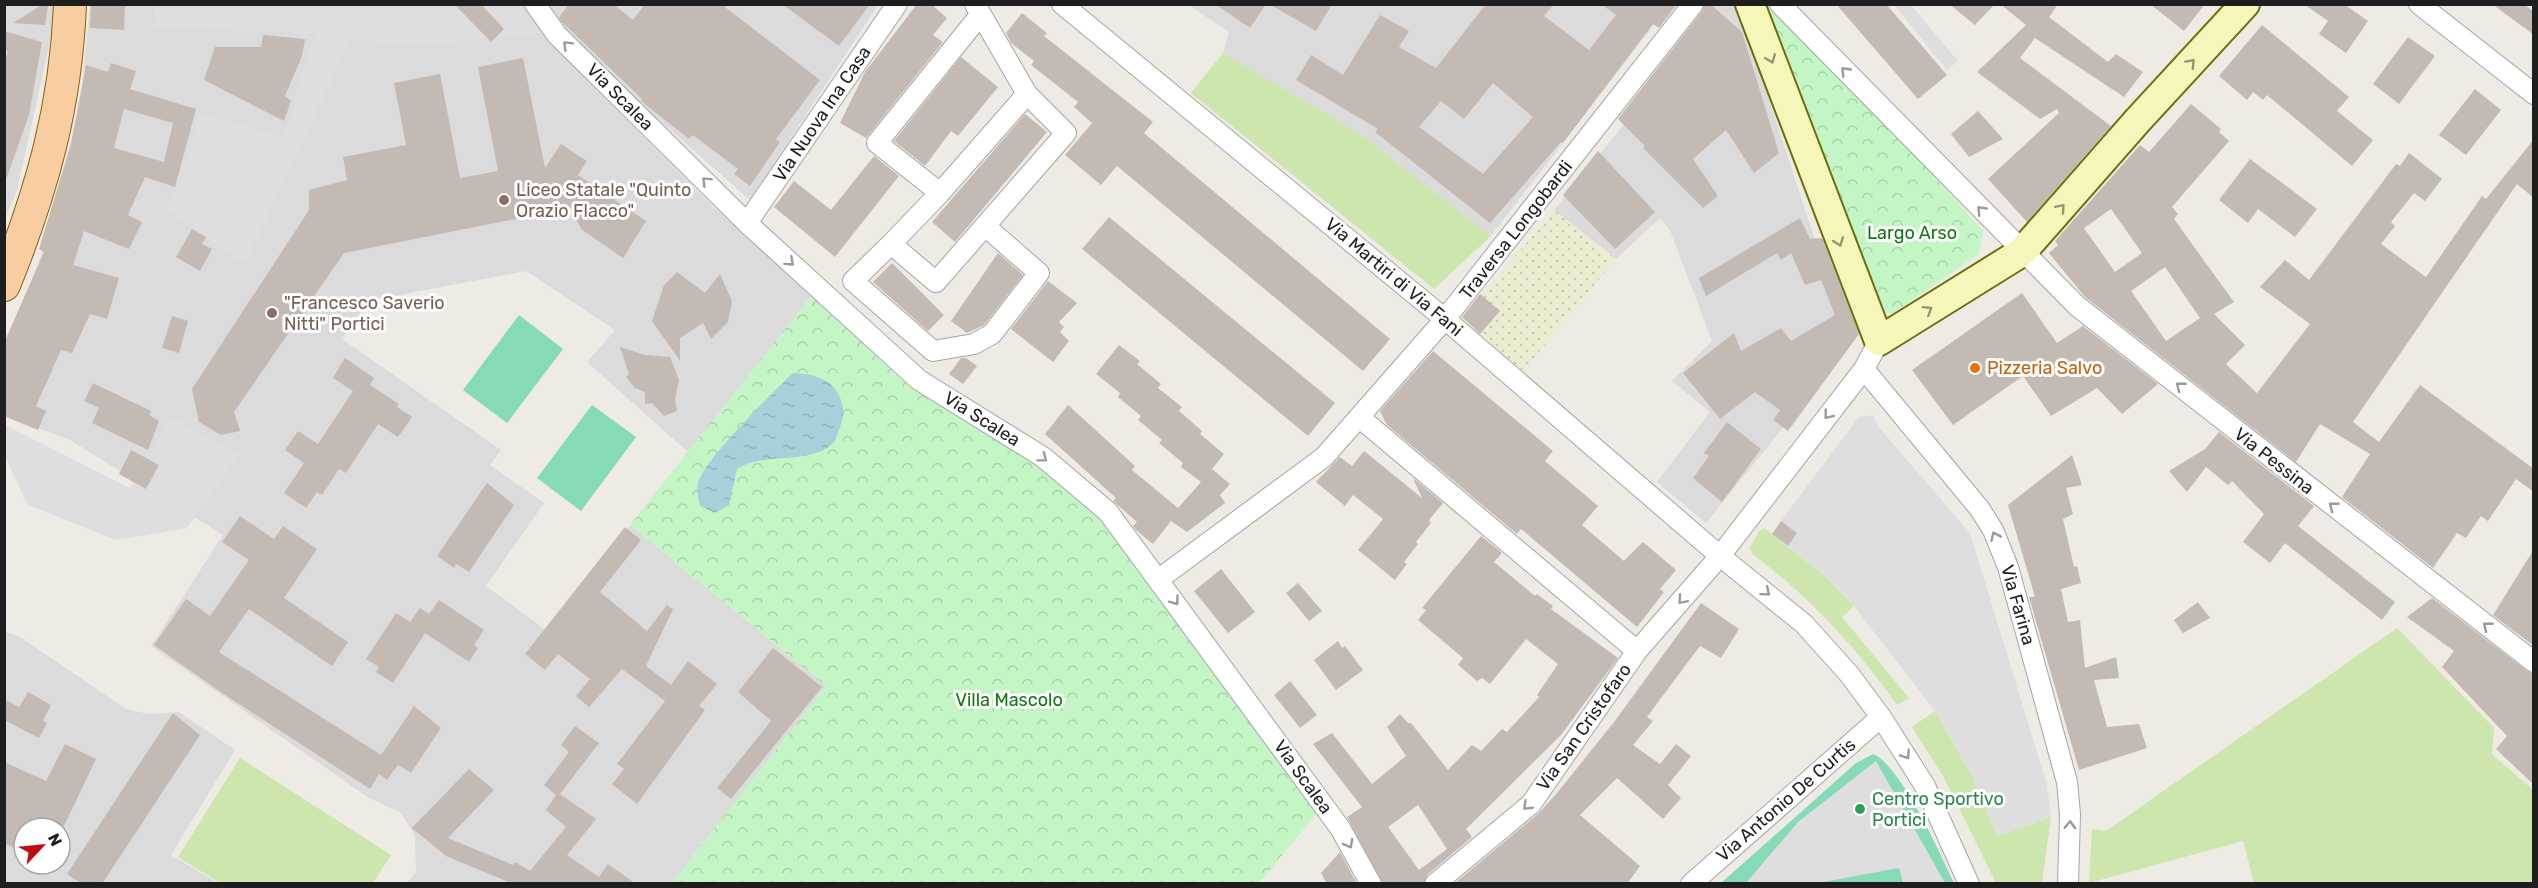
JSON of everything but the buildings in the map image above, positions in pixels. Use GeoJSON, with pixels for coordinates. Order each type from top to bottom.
{"type":"FeatureCollection","features":[{"type":"Feature","properties":{"kind":"main road"},"geometry":{"type":"LineString","coordinates":[[4,285],[53,142],[68,59],[70,4]]}},
{"type":"Feature","properties":{"kind":"main road"},"geometry":{"type":"LineString","coordinates":[[1750,4],[1879,341],[2022,252],[2138,120],[2245,4]]}},
{"type":"Feature","properties":{"kind":"street","name":"Via Scalea"},"geometry":{"type":"LineString","coordinates":[[535,4],[557,35],[747,223],[919,380],[1043,457],[1108,512],[1341,828],[1371,884]]}},
{"type":"Feature","properties":{"kind":"street","name":"Via Nuova Ina Casa"},"geometry":{"type":"LineString","coordinates":[[747,223],[897,4]]}},
{"type":"Feature","properties":{"kind":"street","name":"Via Martiri di Via Fani"},"geometry":{"type":"LineString","coordinates":[[1062,4],[1445,319],[1720,556]]}},
{"type":"Feature","properties":{"kind":"street","name":"Traversa Longobardi"},"geometry":{"type":"LineString","coordinates":[[1159,579],[1324,457],[1445,319],[1693,4]]}},
{"type":"Feature","properties":{"kind":"street"},"geometry":{"type":"LineString","coordinates":[[1780,4],[2022,252]]}},
{"type":"Feature","properties":{"kind":"street"},"geometry":{"type":"LineString","coordinates":[[2419,4],[2534,94]]}},
{"type":"Feature","properties":{"kind":"street"},"geometry":{"type":"LineString","coordinates":[[891,244],[936,282],[1066,133],[1027,94],[978,10],[877,143],[940,193]]}},
{"type":"Feature","properties":{"kind":"street"},"geometry":{"type":"LineString","coordinates":[[985,226],[1039,273],[992,334],[974,344],[933,351],[853,281],[940,193],[1027,94]]}},
{"type":"Feature","properties":{"kind":"street","name":"Via Pessina"},"geometry":{"type":"LineString","coordinates":[[2022,252],[2077,306],[2534,662]]}},
{"type":"Feature","properties":{"kind":"street"},"geometry":{"type":"LineString","coordinates":[[1864,369],[1879,341]]}},
{"type":"Feature","properties":{"kind":"street","name":"Via San Cristofaro"},"geometry":{"type":"LineString","coordinates":[[1435,884],[1531,804],[1637,651],[1720,556],[1864,369]]}},
{"type":"Feature","properties":{"kind":"street","name":"Via Farina"},"geometry":{"type":"LineString","coordinates":[[1864,369],[1979,508],[1993,530],[2008,567],[2067,782],[2070,814],[2068,884]]}},
{"type":"Feature","properties":{"kind":"street"},"geometry":{"type":"LineString","coordinates":[[1359,417],[1637,651]]}},
{"type":"Feature","properties":{"kind":"street"},"geometry":{"type":"LineString","coordinates":[[1720,556],[1804,624],[1849,674],[1881,717],[1925,786],[1968,884]]}},
{"type":"Feature","properties":{"kind":"street","name":"Via Antonio De Curtis"},"geometry":{"type":"LineString","coordinates":[[1691,884],[1881,717]]}},
{"type":"Feature","properties":{"kind":"shaded area"},"geometry":{"type":"Polygon","coordinates":[[[5,5],[55,5],[55,19],[17,190],[5,220],[5,5]]]}},
{"type":"Feature","properties":{"kind":"shaded area"},"geometry":{"type":"Polygon","coordinates":[[[90,5],[520,5],[552,45],[714,208],[813,294],[689,453],[587,362],[615,330],[526,271],[383,298],[365,307],[342,339],[501,450],[490,465],[544,503],[486,586],[547,631],[630,525],[826,686],[672,883],[407,883],[416,872],[415,835],[400,812],[369,798],[151,646],[223,535],[70,440],[5,415],[4,354],[48,237],[81,98],[90,5]]]}},
{"type":"Feature","properties":{"kind":"shaded area"},"geometry":{"type":"Polygon","coordinates":[[[154,5],[528,5],[548,32],[418,45],[351,39],[245,264],[166,210],[200,113],[283,137],[315,34],[155,27],[154,5]]]}},
{"type":"Feature","properties":{"kind":"shaded area"},"geometry":{"type":"Polygon","coordinates":[[[550,5],[878,5],[750,200],[626,91],[565,30],[550,5]]]}},
{"type":"Feature","properties":{"kind":"shaded area"},"geometry":{"type":"Polygon","coordinates":[[[1189,5],[1669,5],[1491,236],[1357,132],[1223,53],[1229,32],[1189,5]]]}},
{"type":"Feature","properties":{"kind":"shaded area"},"geometry":{"type":"Polygon","coordinates":[[[1708,5],[1738,5],[1816,243],[1828,239],[1863,329],[1706,523],[1657,482],[1710,412],[1672,381],[1712,341],[1670,230],[1660,218],[1616,259],[1554,210],[1621,128],[1708,5]]]}},
{"type":"Feature","properties":{"kind":"shaded area"},"geometry":{"type":"Polygon","coordinates":[[[1894,5],[1911,5],[1958,61],[1947,70],[1894,5]]]}},
{"type":"Feature","properties":{"kind":"shaded area"},"geometry":{"type":"Polygon","coordinates":[[[1873,415],[1878,426],[1970,533],[2047,785],[2051,817],[1997,836],[1972,776],[1935,711],[1854,606],[1835,585],[1788,546],[1797,533],[1781,521],[1859,417],[1873,415]]]}},
{"type":"Feature","properties":{"kind":"shaded area"},"geometry":{"type":"Polygon","coordinates":[[[172,417],[239,455],[187,528],[116,540],[28,505],[5,457],[5,425],[130,488],[172,417]]]}},
{"type":"Feature","properties":{"kind":"shaded area"},"geometry":{"type":"Polygon","coordinates":[[[4,631],[20,637],[126,709],[149,714],[179,712],[235,750],[171,855],[218,883],[5,883],[4,631]]]}},
{"type":"Feature","properties":{"kind":"shaded area","name":"Centro Sportivo Portici"},"geometry":{"type":"Polygon","coordinates":[[[1876,761],[1945,883],[1903,883],[1899,868],[1818,883],[1746,883],[1798,822],[1876,761]]]}},
{"type":"Feature","properties":{"kind":"green space","name":"Largo Arso"},"geometry":{"type":"Polygon","coordinates":[[[1780,6],[1983,231],[1979,254],[1893,313],[1882,312],[1817,139],[1773,35],[1774,28],[1769,14],[1780,6]]]}},
{"type":"Feature","properties":{"kind":"green space"},"geometry":{"type":"Polygon","coordinates":[[[1223,53],[1357,132],[1491,236],[1434,289],[1191,93],[1223,53]]]}},
{"type":"Feature","properties":{"kind":"green space"},"geometry":{"type":"Polygon","coordinates":[[[1554,210],[1616,259],[1523,371],[1461,320],[1554,210]]]}},
{"type":"Feature","properties":{"kind":"green space","name":"Villa Mascolo"},"geometry":{"type":"Polygon","coordinates":[[[813,294],[908,385],[1016,449],[1079,495],[1106,520],[1319,811],[1259,883],[672,883],[826,686],[630,525],[813,294]]]}},
{"type":"Feature","properties":{"kind":"green space"},"geometry":{"type":"Polygon","coordinates":[[[519,315],[563,349],[507,423],[463,390],[519,315]]]}},
{"type":"Feature","properties":{"kind":"green space"},"geometry":{"type":"Polygon","coordinates":[[[592,405],[636,437],[581,511],[537,478],[592,405]]]}},
{"type":"Feature","properties":{"kind":"green space"},"geometry":{"type":"Polygon","coordinates":[[[1764,528],[1825,576],[1854,606],[1842,617],[1909,698],[1897,705],[1831,624],[1793,587],[1752,554],[1750,548],[1759,531],[1764,528]]]}},
{"type":"Feature","properties":{"kind":"green space"},"geometry":{"type":"Polygon","coordinates":[[[2397,628],[2494,728],[2492,754],[2533,790],[2533,883],[2254,883],[2243,841],[2089,883],[2092,829],[2106,831],[2397,628]]]}},
{"type":"Feature","properties":{"kind":"green space"},"geometry":{"type":"Polygon","coordinates":[[[1935,711],[1972,776],[1997,836],[2051,817],[2042,883],[1996,883],[1943,776],[1912,727],[1935,711]]]}},
{"type":"Feature","properties":{"kind":"green space","name":"Centro Sportivo Portici"},"geometry":{"type":"Polygon","coordinates":[[[1873,754],[1895,774],[1907,791],[1930,832],[1954,883],[1720,884],[1856,763],[1873,754]]]}},
{"type":"Feature","properties":{"kind":"green space"},"geometry":{"type":"Polygon","coordinates":[[[240,758],[391,855],[373,883],[220,883],[178,857],[240,758]]]}},
{"type":"Feature","properties":{"kind":"water"},"geometry":{"type":"Polygon","coordinates":[[[793,373],[821,378],[837,393],[843,415],[834,442],[814,454],[761,461],[737,469],[729,505],[715,513],[700,506],[697,486],[712,459],[740,426],[793,373]]]}},
{"type":"Feature","properties":{"kind":"place","name":"Liceo Statale \"Quinto Orazio Flacco\""},"geometry":{"type":"Point","coordinates":[504,200]}},
{"type":"Feature","properties":{"kind":"place","name":"\"Francesco Saverio Nitti\" Portici"},"geometry":{"type":"Point","coordinates":[272,313]}},
{"type":"Feature","properties":{"kind":"place","name":"Pizzeria Salvo"},"geometry":{"type":"Point","coordinates":[1975,368]}},
{"type":"Feature","properties":{"kind":"place","name":"Centro Sportivo Portici"},"geometry":{"type":"Point","coordinates":[1860,809]}}]}
